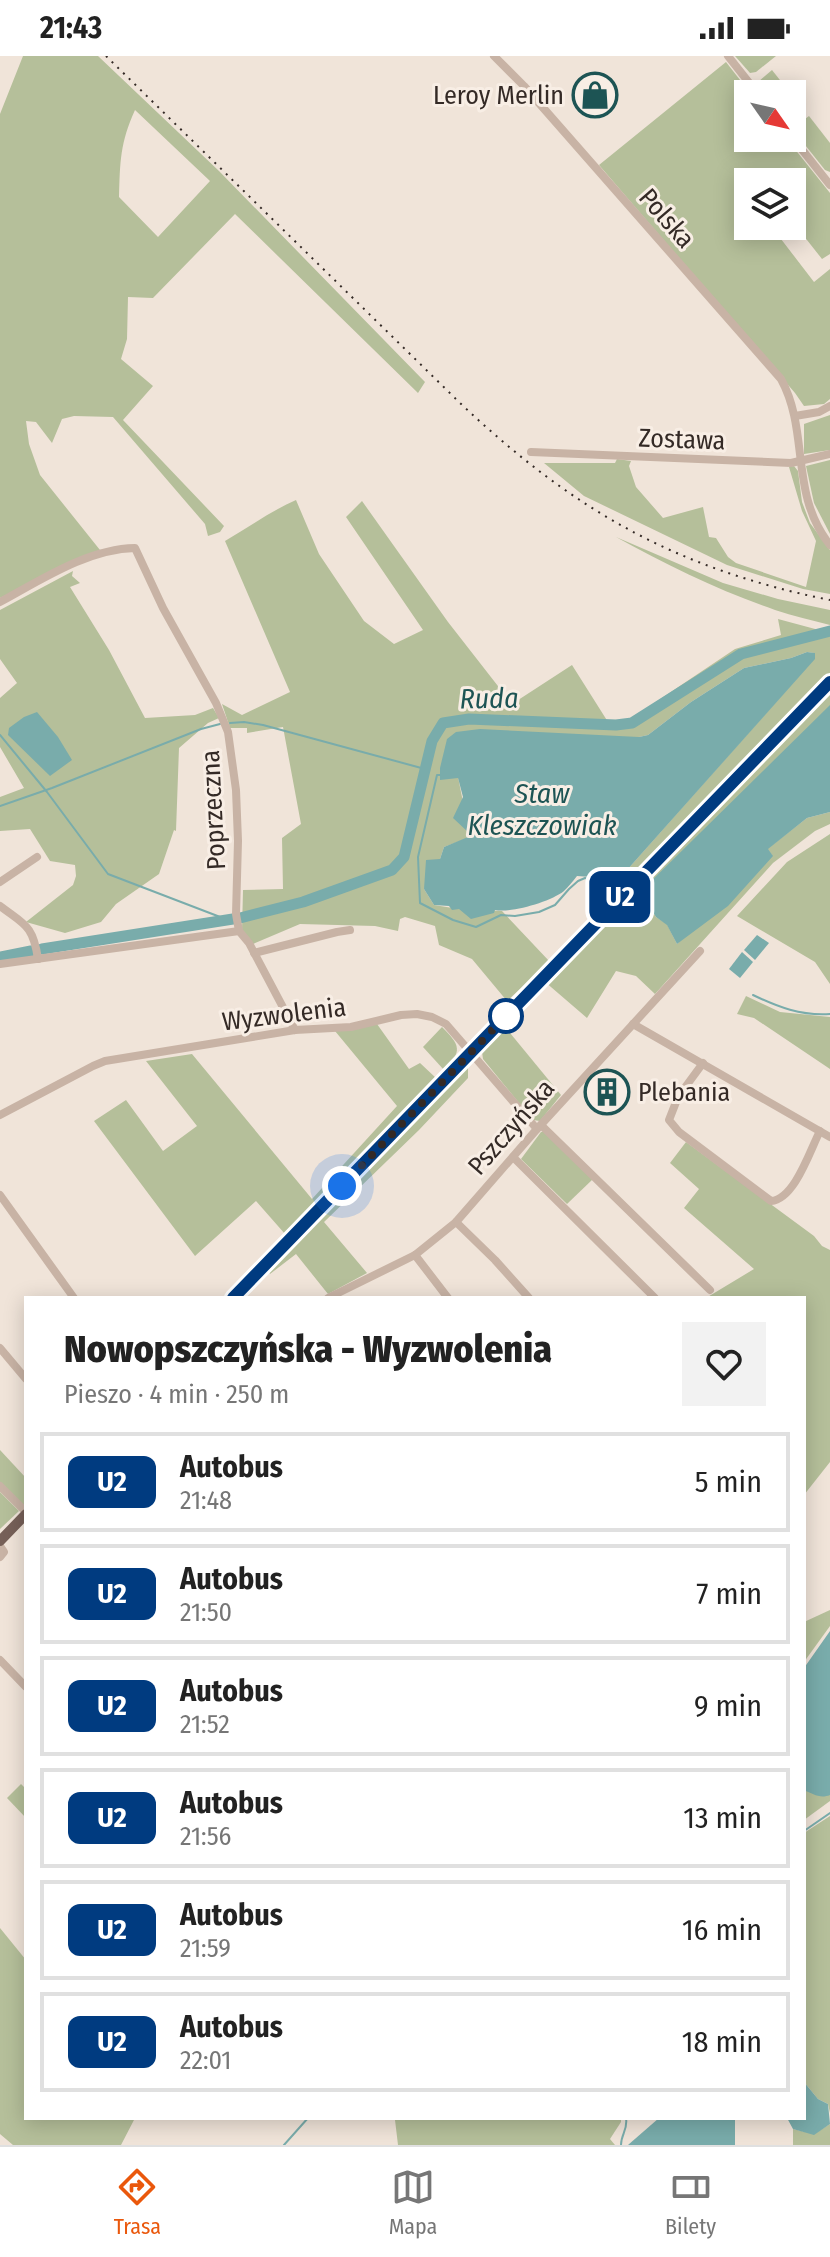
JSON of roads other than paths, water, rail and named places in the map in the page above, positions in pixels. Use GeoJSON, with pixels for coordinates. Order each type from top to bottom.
{"type":"FeatureCollection","features":[{"type":"Feature","properties":{"kind":"main road"},"geometry":{"type":"LineString","coordinates":[[235,1296],[830,682]]}},
{"type":"Feature","properties":{"kind":"main road"},"geometry":{"type":"LineString","coordinates":[[0,1544],[24,1515]]}},
{"type":"Feature","properties":{"kind":"street","name":"Polska"},"geometry":{"type":"LineString","coordinates":[[494,56],[524,86],[774,371],[787,391],[795,416],[808,506],[830,545]]}},
{"type":"Feature","properties":{"kind":"street"},"geometry":{"type":"LineString","coordinates":[[728,56],[747,80]]}},
{"type":"Feature","properties":{"kind":"street"},"geometry":{"type":"LineString","coordinates":[[804,152],[830,185]]}},
{"type":"Feature","properties":{"kind":"street"},"geometry":{"type":"LineString","coordinates":[[795,416],[819,412],[830,406]]}},
{"type":"Feature","properties":{"kind":"street","name":"Zostawa"},"geometry":{"type":"LineString","coordinates":[[531,452],[800,462],[830,454]]}},
{"type":"Feature","properties":{"kind":"street","name":"Poprzeczna"},"geometry":{"type":"LineString","coordinates":[[0,602],[84,559],[106,551],[135,548],[228,732],[236,790],[236,914],[239,931]]}},
{"type":"Feature","properties":{"kind":"street"},"geometry":{"type":"LineString","coordinates":[[0,882],[37,857]]}},
{"type":"Feature","properties":{"kind":"street"},"geometry":{"type":"LineString","coordinates":[[0,906],[26,925],[34,935],[38,959]]}},
{"type":"Feature","properties":{"kind":"street"},"geometry":{"type":"LineString","coordinates":[[254,953],[350,930]]}},
{"type":"Feature","properties":{"kind":"street"},"geometry":{"type":"LineString","coordinates":[[0,964],[239,931],[295,1030]]}},
{"type":"Feature","properties":{"kind":"street","name":"Pszczyńska"},"geometry":{"type":"LineString","coordinates":[[332,1296],[415,1255],[456,1222],[700,951]]}},
{"type":"Feature","properties":{"kind":"street","name":"Wyzwolenia"},"geometry":{"type":"LineString","coordinates":[[0,1115],[105,1061],[295,1030],[351,1027],[401,1015],[432,1017],[446,1024],[539,1127],[710,1290]]}},
{"type":"Feature","properties":{"kind":"street"},"geometry":{"type":"LineString","coordinates":[[633,1024],[830,1137]]}},
{"type":"Feature","properties":{"kind":"street"},"geometry":{"type":"LineString","coordinates":[[703,1063],[678,1097],[669,1120],[679,1132],[771,1201],[778,1201],[789,1192],[820,1131]]}},
{"type":"Feature","properties":{"kind":"street"},"geometry":{"type":"LineString","coordinates":[[513,1157],[653,1296]]}},
{"type":"Feature","properties":{"kind":"street"},"geometry":{"type":"LineString","coordinates":[[0,1195],[73,1296]]}},
{"type":"Feature","properties":{"kind":"street"},"geometry":{"type":"LineString","coordinates":[[456,1222],[527,1296]]}},
{"type":"Feature","properties":{"kind":"street"},"geometry":{"type":"LineString","coordinates":[[415,1255],[446,1296]]}},
{"type":"Feature","properties":{"kind":"street"},"geometry":{"type":"LineString","coordinates":[[0,1348],[24,1377]]}},
{"type":"Feature","properties":{"kind":"street"},"geometry":{"type":"LineString","coordinates":[[0,1486],[24,1511]]}},
{"type":"Feature","properties":{"kind":"street"},"geometry":{"type":"LineString","coordinates":[[0,1544],[4,1552],[0,1557]]}},
{"type":"Feature","properties":{"kind":"street"},"geometry":{"type":"LineString","coordinates":[[0,1660],[24,1685]]}},
{"type":"Feature","properties":{"kind":"water","name":"Staw Kleszczowiak"},"geometry":{"type":"Polygon","coordinates":[[[807,652],[815,653],[815,659],[619,879],[577,876],[564,891],[550,899],[521,908],[495,910],[494,913],[471,919],[459,909],[434,905],[424,889],[426,860],[440,859],[444,847],[468,837],[468,832],[453,818],[463,797],[458,778],[440,780],[447,739],[456,732],[480,729],[648,735],[691,702],[744,668],[807,652]]]}},
{"type":"Feature","properties":{"kind":"water","name":"Staw Kleszczowiak"},"geometry":{"type":"Polygon","coordinates":[[[830,705],[830,812],[807,818],[768,849],[773,856],[728,906],[677,944],[667,925],[656,917],[640,892],[830,705]]]}},
{"type":"Feature","properties":{"kind":"water"},"geometry":{"type":"Polygon","coordinates":[[[37,712],[72,760],[50,776],[8,735],[9,728],[37,712]]]}},
{"type":"Feature","properties":{"kind":"water"},"geometry":{"type":"Polygon","coordinates":[[[757,935],[769,943],[755,960],[744,950],[757,935]]]}},
{"type":"Feature","properties":{"kind":"water"},"geometry":{"type":"Polygon","coordinates":[[[742,952],[753,962],[740,978],[729,969],[742,952]]]}},
{"type":"Feature","properties":{"kind":"water"},"geometry":{"type":"Polygon","coordinates":[[[830,1631],[830,1795],[817,1796],[806,1791],[806,1665],[830,1631]]]}},
{"type":"Feature","properties":{"kind":"water"},"geometry":{"type":"Polygon","coordinates":[[[806,2084],[818,2099],[828,2104],[830,2124],[814,2135],[793,2129],[788,2120],[806,2120],[806,2084]]]}},
{"type":"Feature","properties":{"kind":"water"},"geometry":{"type":"Polygon","coordinates":[[[657,2120],[735,2120],[735,2145],[628,2145],[657,2120]]]}},
{"type":"Feature","properties":{"kind":"waterway","name":"Ruda"},"geometry":{"type":"LineString","coordinates":[[240,918],[303,902],[392,870],[404,857],[432,741],[443,723],[469,719],[632,723],[741,654],[830,631]]}},
{"type":"Feature","properties":{"kind":"waterway"},"geometry":{"type":"LineString","coordinates":[[230,723],[263,725],[425,769]]}},
{"type":"Feature","properties":{"kind":"waterway"},"geometry":{"type":"LineString","coordinates":[[0,806],[220,724]]}},
{"type":"Feature","properties":{"kind":"waterway"},"geometry":{"type":"LineString","coordinates":[[0,735],[108,874],[228,920]]}},
{"type":"Feature","properties":{"kind":"waterway"},"geometry":{"type":"LineString","coordinates":[[440,775],[437,775],[418,857],[420,903],[453,920],[476,927],[501,915],[539,912],[555,905],[569,889],[585,878],[617,883]]}},
{"type":"Feature","properties":{"kind":"waterway","name":"Ruda"},"geometry":{"type":"LineString","coordinates":[[42,949],[233,919]]}},
{"type":"Feature","properties":{"kind":"waterway","name":"Ruda"},"geometry":{"type":"LineString","coordinates":[[0,957],[31,951]]}},
{"type":"Feature","properties":{"kind":"waterway"},"geometry":{"type":"LineString","coordinates":[[753,995],[790,1010],[830,1014]]}},
{"type":"Feature","properties":{"kind":"waterway","name":"Ruda"},"geometry":{"type":"LineString","coordinates":[[806,1830],[830,1813]]}},
{"type":"Feature","properties":{"kind":"waterway","name":"Ruda"},"geometry":{"type":"LineString","coordinates":[[284,2145],[306,2120]]}},
{"type":"Feature","properties":{"kind":"waterway"},"geometry":{"type":"LineString","coordinates":[[621,2145],[626,2120]]}},
{"type":"Feature","properties":{"kind":"railway"},"geometry":{"type":"LineString","coordinates":[[106,56],[460,403],[544,475],[630,530],[675,552],[723,571],[830,600]]}},
{"type":"Feature","properties":{"kind":"place","name":"Leroy Merlin"},"geometry":{"type":"Point","coordinates":[595,95]}},
{"type":"Feature","properties":{"kind":"place","name":"Plebania"},"geometry":{"type":"Point","coordinates":[607,1092]}}]}
